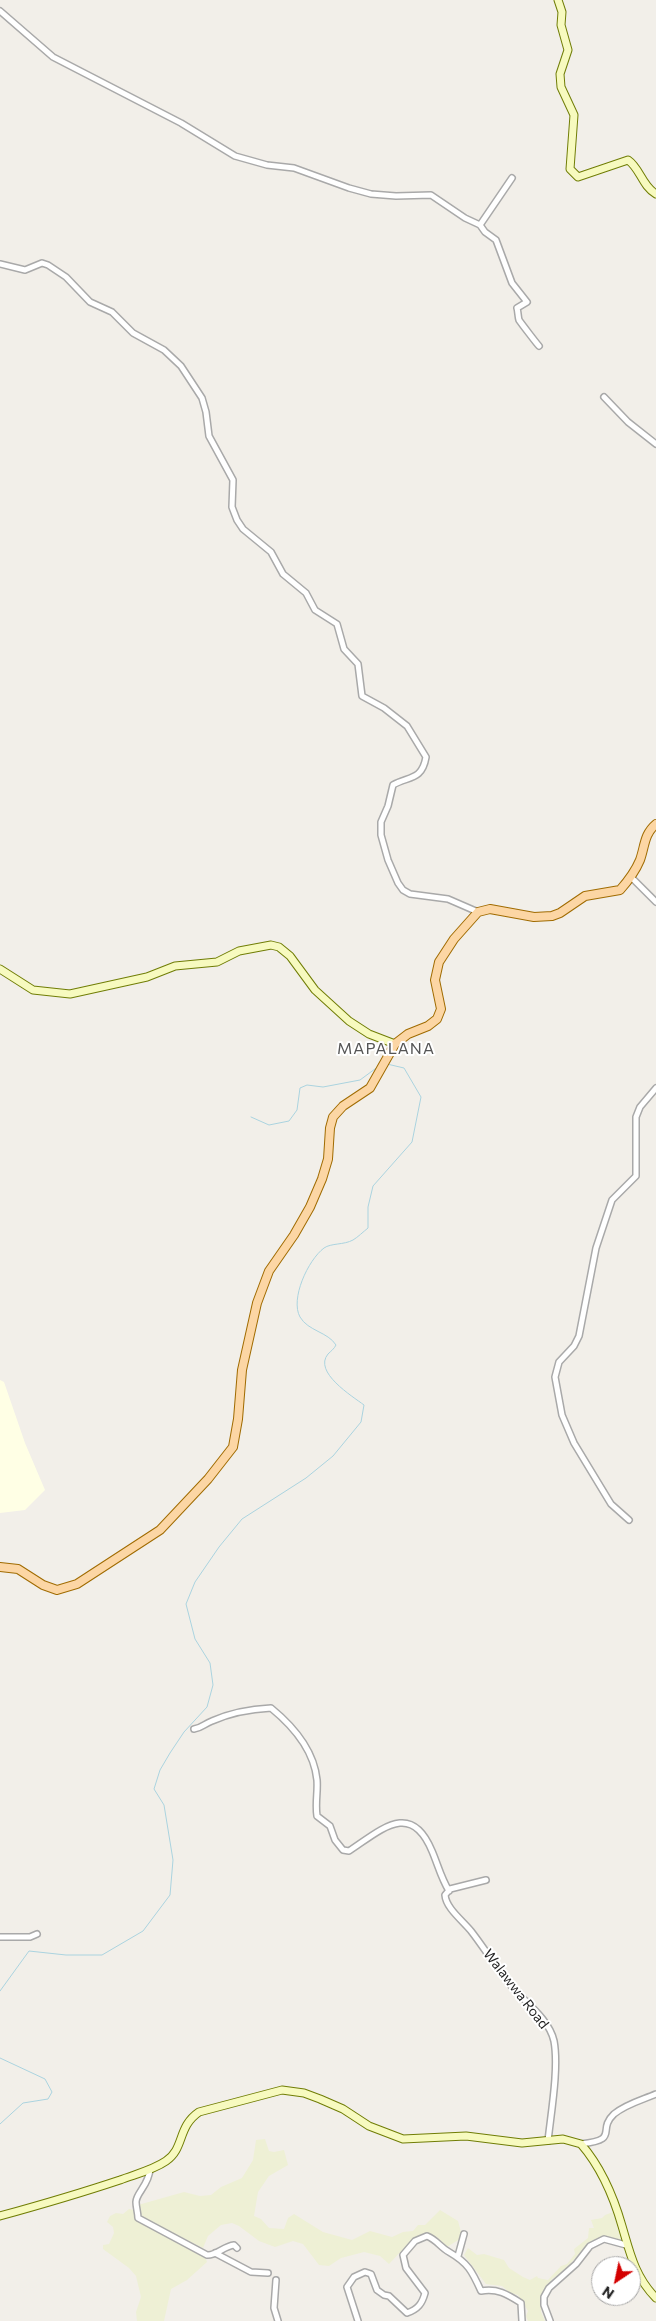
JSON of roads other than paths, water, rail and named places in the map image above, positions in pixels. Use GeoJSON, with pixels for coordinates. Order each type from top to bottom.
{"type":"FeatureCollection","features":[{"type":"Feature","properties":{"kind":"main road"},"geometry":{"type":"LineString","coordinates":[[558,0],[562,12],[561,25],[568,50],[560,74],[561,87],[574,115],[570,169],[578,177],[628,160],[632,163],[644,183],[656,194]]}},
{"type":"Feature","properties":{"kind":"main road"},"geometry":{"type":"LineString","coordinates":[[0,1567],[18,1569],[43,1585],[57,1590],[76,1584],[160,1530],[208,1480],[233,1448],[238,1419],[242,1370],[257,1303],[269,1271],[294,1235],[310,1207],[322,1179],[328,1159],[330,1128],[333,1117],[343,1106],[370,1088],[381,1072],[394,1044],[408,1034],[428,1026],[437,1018],[441,1009],[435,980],[439,962],[454,939],[478,912],[490,910],[534,917],[552,916],[560,913],[585,896],[620,890],[631,877],[640,860],[646,835],[656,824]]}},
{"type":"Feature","properties":{"kind":"main road"},"geometry":{"type":"LineString","coordinates":[[0,970],[33,990],[70,994],[147,977],[175,966],[217,962],[239,952],[270,944],[279,947],[290,956],[315,990],[349,1021],[369,1034],[394,1044]]}},
{"type":"Feature","properties":{"kind":"main road"},"geometry":{"type":"LineString","coordinates":[[0,2216],[77,2195],[150,2169],[174,2154],[184,2126],[189,2118],[199,2112],[282,2090],[304,2093],[320,2099],[378,2130],[403,2139],[466,2136],[522,2143],[563,2139],[581,2144],[606,2187],[616,2210],[632,2265],[656,2298]]}},
{"type":"Feature","properties":{"kind":"street"},"geometry":{"type":"LineString","coordinates":[[0,11],[53,57],[181,123],[235,156],[267,165],[294,168],[348,188],[371,194],[396,196],[431,195],[466,218],[480,224],[485,232],[496,240],[512,283],[528,302],[517,308],[519,320],[527,328],[534,342],[539,346]]}},
{"type":"Feature","properties":{"kind":"street"},"geometry":{"type":"LineString","coordinates":[[480,224],[512,178]]}},
{"type":"Feature","properties":{"kind":"street"},"geometry":{"type":"LineString","coordinates":[[0,264],[24,270],[42,263],[48,265],[66,277],[90,302],[112,312],[133,333],[164,350],[181,366],[202,398],[209,436],[233,480],[232,508],[236,520],[271,552],[283,574],[306,593],[315,610],[337,624],[344,649],[358,664],[362,696],[384,708],[407,726],[426,757],[424,765],[412,779],[393,785],[388,806],[381,822],[381,835],[388,860],[398,883],[403,890],[410,894],[448,899],[478,912]]}},
{"type":"Feature","properties":{"kind":"street"},"geometry":{"type":"LineString","coordinates":[[604,397],[628,422],[656,444]]}},
{"type":"Feature","properties":{"kind":"street"},"geometry":{"type":"LineString","coordinates":[[631,877],[656,902]]}},
{"type":"Feature","properties":{"kind":"street"},"geometry":{"type":"LineString","coordinates":[[629,1520],[611,1504],[574,1443],[562,1415],[555,1377],[559,1362],[574,1346],[579,1336],[596,1248],[612,1200],[636,1176],[636,1117],[640,1106],[656,1088]]}},
{"type":"Feature","properties":{"kind":"street"},"geometry":{"type":"LineString","coordinates":[[194,1729],[202,1728],[209,1722],[233,1714],[271,1708],[299,1736],[313,1763],[317,1781],[316,1816],[330,1826],[335,1840],[343,1850],[349,1851],[387,1826],[402,1822],[414,1824],[425,1836],[441,1879],[448,1891],[486,1880]]}},
{"type":"Feature","properties":{"kind":"street","name":"Walawwa Road"},"geometry":{"type":"LineString","coordinates":[[448,1891],[445,1894],[445,1902],[472,1932],[512,1987],[541,2018],[554,2042],[554,2067],[548,2141]]}},
{"type":"Feature","properties":{"kind":"street"},"geometry":{"type":"LineString","coordinates":[[0,1937],[30,1938],[37,1934]]}},
{"type":"Feature","properties":{"kind":"street"},"geometry":{"type":"LineString","coordinates":[[581,2144],[599,2142],[604,2138],[612,2116],[622,2107],[656,2094]]}},
{"type":"Feature","properties":{"kind":"street"},"geometry":{"type":"LineString","coordinates":[[150,2169],[146,2186],[136,2202],[138,2218],[207,2255],[213,2256],[229,2245],[234,2245],[237,2248]]}},
{"type":"Feature","properties":{"kind":"street"},"geometry":{"type":"LineString","coordinates":[[458,2256],[464,2234]]}},
{"type":"Feature","properties":{"kind":"street"},"geometry":{"type":"LineString","coordinates":[[358,2321],[347,2286],[354,2277],[366,2272],[371,2274],[377,2290],[384,2295],[390,2296],[407,2313],[415,2310],[422,2303],[425,2294],[406,2268],[403,2255],[409,2247],[426,2236],[435,2239],[448,2252],[458,2256],[475,2277],[481,2291],[490,2289],[506,2292],[521,2303],[522,2321]]}},
{"type":"Feature","properties":{"kind":"street"},"geometry":{"type":"LineString","coordinates":[[550,2321],[544,2305],[544,2298],[549,2288],[576,2264],[590,2246],[604,2239],[626,2245]]}},
{"type":"Feature","properties":{"kind":"street"},"geometry":{"type":"LineString","coordinates":[[215,2253],[251,2272],[268,2273]]}},
{"type":"Feature","properties":{"kind":"street"},"geometry":{"type":"LineString","coordinates":[[276,2280],[274,2308],[278,2321]]}},
{"type":"Feature","properties":{"kind":"waterway"},"geometry":{"type":"LineString","coordinates":[[0,1991],[29,1951],[66,1955],[102,1955],[143,1931],[170,1895],[173,1860],[164,1805],[154,1789],[160,1770],[170,1753],[184,1732],[207,1707],[213,1685],[210,1663],[195,1639],[186,1604],[195,1582],[219,1547],[242,1519],[306,1478],[333,1456],[361,1422],[364,1405],[343,1390],[330,1376],[326,1368],[325,1361],[328,1354],[336,1345],[328,1337],[304,1322],[300,1317],[297,1300],[302,1280],[318,1254],[327,1246],[353,1240],[368,1228],[368,1207],[373,1186],[412,1142],[421,1097],[404,1068],[387,1064]]}},
{"type":"Feature","properties":{"kind":"waterway"},"geometry":{"type":"LineString","coordinates":[[251,1117],[269,1125],[289,1121],[297,1110],[300,1088],[307,1085],[323,1087],[360,1080],[379,1066]]}},
{"type":"Feature","properties":{"kind":"waterway"},"geometry":{"type":"LineString","coordinates":[[0,2058],[45,2079],[52,2092],[48,2099],[23,2103],[0,2124]]}},
{"type":"Feature","properties":{"kind":"district","name":"MAPALANA"},"geometry":{"type":"Point","coordinates":[386,1049]}}]}
